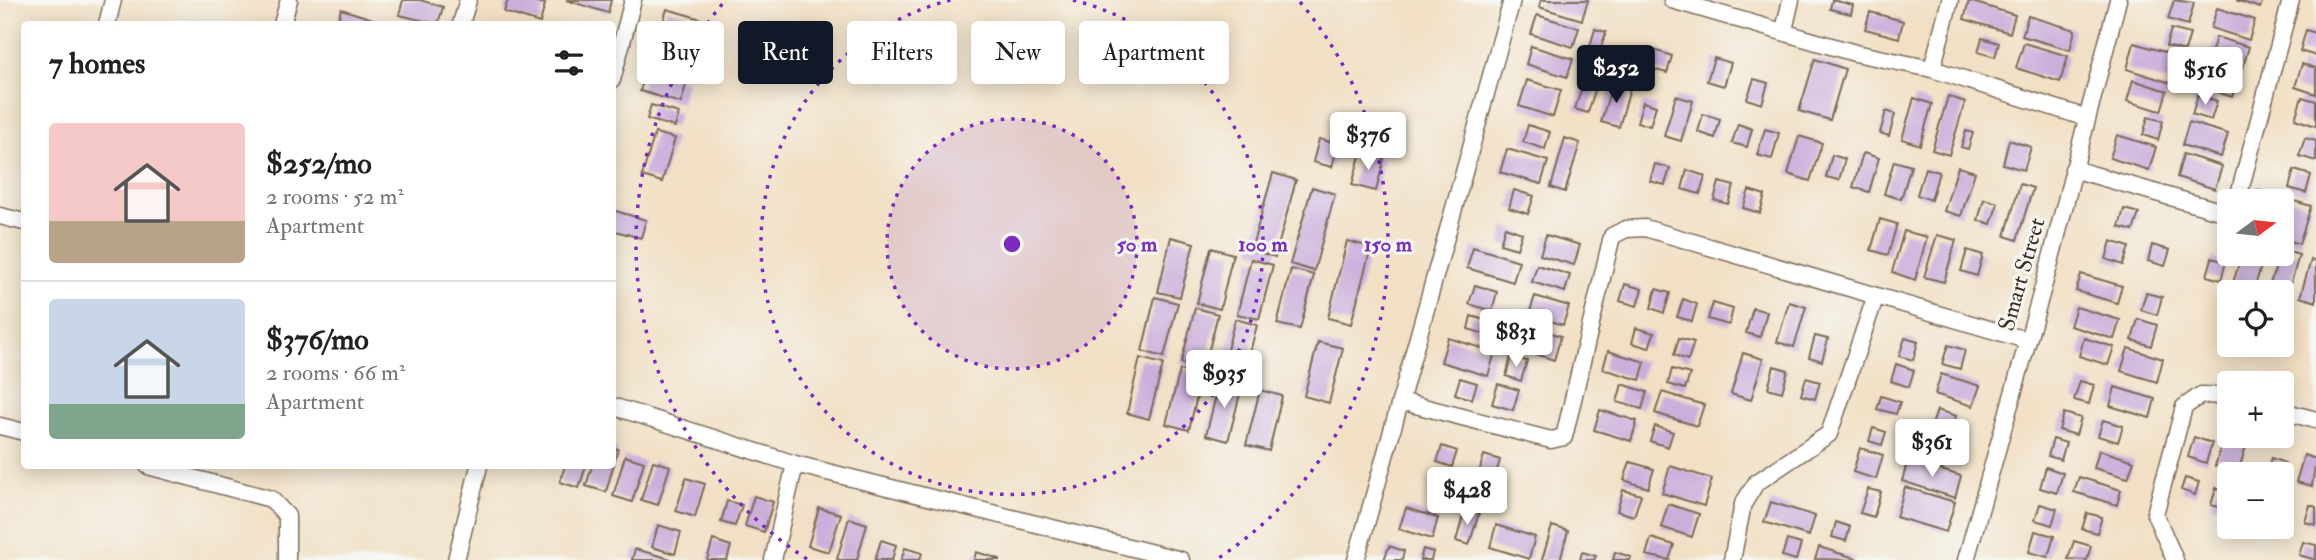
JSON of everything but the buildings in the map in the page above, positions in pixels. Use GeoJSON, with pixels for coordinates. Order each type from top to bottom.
{"type":"FeatureCollection","features":[{"type":"Feature","properties":{"kind":"street"},"geometry":{"type":"LineString","coordinates":[[108,21],[113,0]]}},
{"type":"Feature","properties":{"kind":"street"},"geometry":{"type":"LineString","coordinates":[[283,21],[289,0]]}},
{"type":"Feature","properties":{"kind":"street"},"geometry":{"type":"LineString","coordinates":[[462,21],[468,0]]}},
{"type":"Feature","properties":{"kind":"street"},"geometry":{"type":"LineString","coordinates":[[616,65],[633,0]]}},
{"type":"Feature","properties":{"kind":"street"},"geometry":{"type":"LineString","coordinates":[[1356,560],[1512,0]]}},
{"type":"Feature","properties":{"kind":"street"},"geometry":{"type":"LineString","coordinates":[[1672,0],[1855,52],[1932,69],[2087,118]]}},
{"type":"Feature","properties":{"kind":"street"},"geometry":{"type":"LineString","coordinates":[[1784,30],[1791,0]]}},
{"type":"Feature","properties":{"kind":"street"},"geometry":{"type":"LineString","coordinates":[[1932,69],[1950,0]]}},
{"type":"Feature","properties":{"kind":"street","name":"Smart Street"},"geometry":{"type":"LineString","coordinates":[[1966,560],[2049,266],[2119,0]]}},
{"type":"Feature","properties":{"kind":"street"},"geometry":{"type":"LineString","coordinates":[[2240,189],[2291,0]]}},
{"type":"Feature","properties":{"kind":"street"},"geometry":{"type":"LineString","coordinates":[[2073,169],[2217,210]]}},
{"type":"Feature","properties":{"kind":"street"},"geometry":{"type":"LineString","coordinates":[[0,216],[21,221]]}},
{"type":"Feature","properties":{"kind":"street"},"geometry":{"type":"LineString","coordinates":[[1400,401],[1551,440],[1564,437],[1612,236],[1626,229],[1645,228],[1875,298],[2026,340]]}},
{"type":"Feature","properties":{"kind":"street"},"geometry":{"type":"LineString","coordinates":[[1732,560],[1748,494],[1756,484],[1829,434],[1875,298]]}},
{"type":"Feature","properties":{"kind":"street"},"geometry":{"type":"LineString","coordinates":[[2175,560],[2155,514],[2184,407],[2201,395],[2217,396]]}},
{"type":"Feature","properties":{"kind":"street"},"geometry":{"type":"LineString","coordinates":[[616,407],[794,464],[1175,559]]}},
{"type":"Feature","properties":{"kind":"street"},"geometry":{"type":"LineString","coordinates":[[2294,414],[2316,420]]}},
{"type":"Feature","properties":{"kind":"street"},"geometry":{"type":"LineString","coordinates":[[0,426],[21,431]]}},
{"type":"Feature","properties":{"kind":"street"},"geometry":{"type":"LineString","coordinates":[[773,560],[794,464]]}},
{"type":"Feature","properties":{"kind":"street"},"geometry":{"type":"LineString","coordinates":[[159,469],[271,499],[287,516],[287,560]]}},
{"type":"Feature","properties":{"kind":"street"},"geometry":{"type":"LineString","coordinates":[[456,560],[478,469]]}}]}
